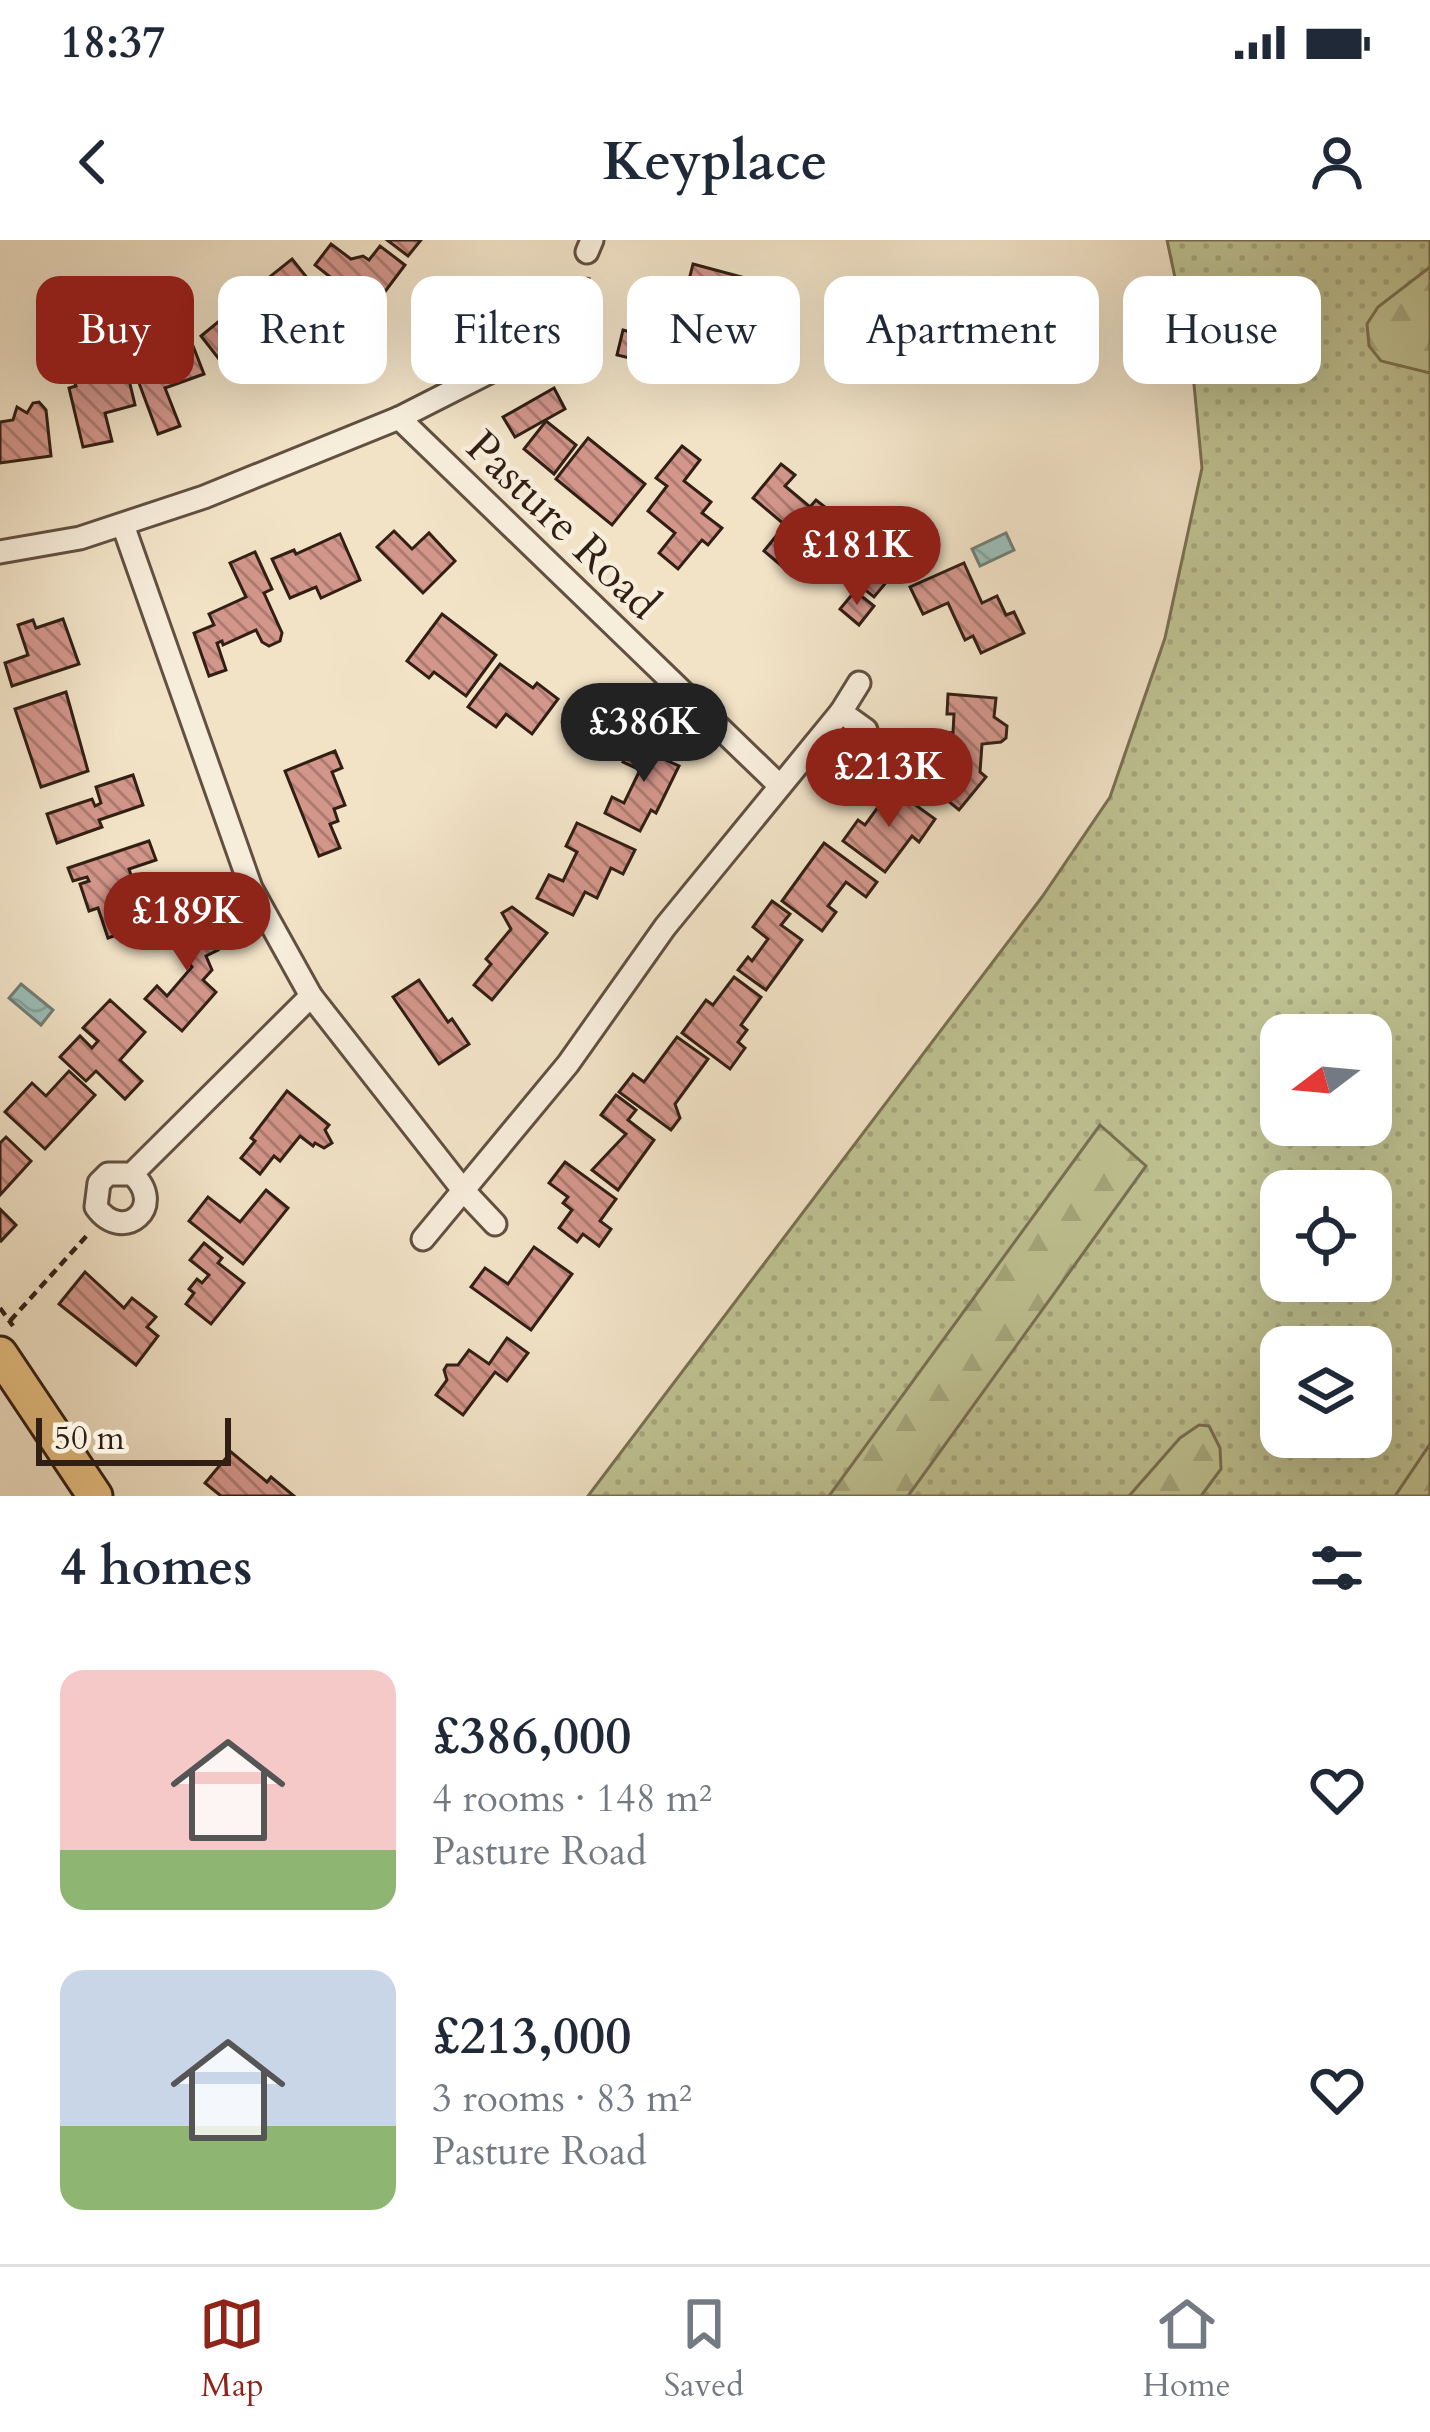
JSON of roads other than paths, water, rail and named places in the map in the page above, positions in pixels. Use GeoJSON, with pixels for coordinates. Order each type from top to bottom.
{"type":"FeatureCollection","features":[{"type":"Feature","properties":{"kind":"main road"},"geometry":{"type":"LineString","coordinates":[[5,1338],[95,1496]]}},
{"type":"Feature","properties":{"kind":"street","name":"Pasture Road"},"geometry":{"type":"LineString","coordinates":[[0,552],[80,538],[204,497],[399,418],[466,384]]}},
{"type":"Feature","properties":{"kind":"street","name":"Pasture Road"},"geometry":{"type":"LineString","coordinates":[[399,418],[779,785]]}},
{"type":"Feature","properties":{"kind":"street"},"geometry":{"type":"LineString","coordinates":[[123,525],[251,888],[311,996],[463,1190],[496,1224]]}},
{"type":"Feature","properties":{"kind":"street"},"geometry":{"type":"LineString","coordinates":[[423,1239],[568,1064],[665,927],[841,712],[859,683]]}},
{"type":"Feature","properties":{"kind":"street"},"geometry":{"type":"LineString","coordinates":[[841,712],[866,730]]}},
{"type":"Feature","properties":{"kind":"street"},"geometry":{"type":"LineString","coordinates":[[132,1174],[311,996]]}},
{"type":"Feature","properties":{"kind":"street"},"geometry":{"type":"LineString","coordinates":[[120,1171],[132,1174],[143,1184],[147,1198],[142,1212],[131,1222],[116,1223],[103,1217],[96,1207],[99,1183],[120,1171]]}},
{"type":"Feature","properties":{"kind":"water"},"geometry":{"type":"Polygon","coordinates":[[[1006,533],[1014,550],[980,566],[972,549],[1006,533]]]}},
{"type":"Feature","properties":{"kind":"water"},"geometry":{"type":"Polygon","coordinates":[[[21,984],[53,1010],[41,1025],[9,998],[21,984]]]}}]}
